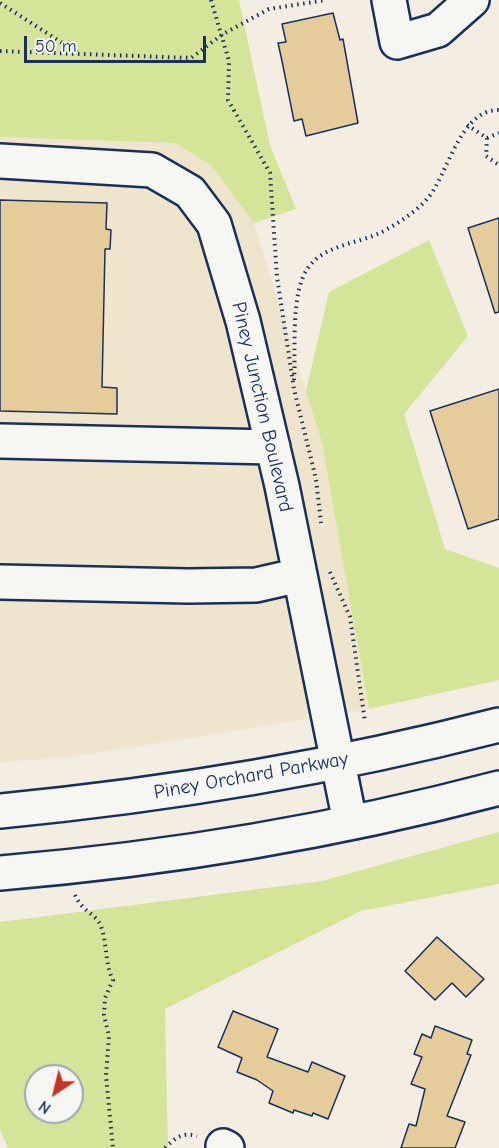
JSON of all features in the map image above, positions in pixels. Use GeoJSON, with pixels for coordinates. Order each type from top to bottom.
{"type":"FeatureCollection","features":[{"type":"Feature","properties":{"kind":"street"},"geometry":{"type":"LineString","coordinates":[[388,0],[398,42],[438,30],[472,0]]}},
{"type":"Feature","properties":{"kind":"street","name":"Piney Junction Boulevard"},"geometry":{"type":"LineString","coordinates":[[0,161],[152,170],[190,192],[214,224],[243,321],[273,447],[315,572],[338,762],[350,822]]}},
{"type":"Feature","properties":{"kind":"street"},"geometry":{"type":"LineString","coordinates":[[0,441],[273,447]]}},
{"type":"Feature","properties":{"kind":"street"},"geometry":{"type":"LineString","coordinates":[[0,582],[256,585],[315,572]]}},
{"type":"Feature","properties":{"kind":"street","name":"Piney Orchard Parkway"},"geometry":{"type":"LineString","coordinates":[[0,811],[186,788],[338,762],[499,725]]}},
{"type":"Feature","properties":{"kind":"street"},"geometry":{"type":"LineString","coordinates":[[0,873],[100,864],[350,822],[499,788]]}},
{"type":"Feature","properties":{"kind":"path"},"geometry":{"type":"LineString","coordinates":[[211,0],[223,34],[229,61],[228,100],[270,172],[277,277],[294,389],[316,478],[322,534]]}},
{"type":"Feature","properties":{"kind":"path"},"geometry":{"type":"LineString","coordinates":[[0,51],[191,58],[223,34],[269,9],[326,0]]}},
{"type":"Feature","properties":{"kind":"path"},"geometry":{"type":"LineString","coordinates":[[0,3],[78,53]]}},
{"type":"Feature","properties":{"kind":"path"},"geometry":{"type":"LineString","coordinates":[[294,389],[298,288],[308,269],[321,254],[379,233],[407,217],[428,197],[467,125],[493,110],[499,110]]}},
{"type":"Feature","properties":{"kind":"path"},"geometry":{"type":"LineString","coordinates":[[467,125],[487,138]]}},
{"type":"Feature","properties":{"kind":"path"},"geometry":{"type":"LineString","coordinates":[[487,138],[499,133]]}},
{"type":"Feature","properties":{"kind":"path"},"geometry":{"type":"LineString","coordinates":[[487,138],[486,156],[499,165]]}},
{"type":"Feature","properties":{"kind":"path"},"geometry":{"type":"LineString","coordinates":[[263,408],[294,389]]}},
{"type":"Feature","properties":{"kind":"path"},"geometry":{"type":"LineString","coordinates":[[315,572],[350,617],[365,722]]}},
{"type":"Feature","properties":{"kind":"path"},"geometry":{"type":"LineString","coordinates":[[75,895],[80,907],[99,921],[107,952],[105,964],[113,980],[105,998],[104,1015],[109,1036],[106,1076],[113,1148]]}},
{"type":"Feature","properties":{"kind":"path"},"geometry":{"type":"LineString","coordinates":[[165,1148],[175,1138],[188,1133],[225,1147]]}},
{"type":"Feature","properties":{"kind":"shaded area"},"geometry":{"type":"Polygon","coordinates":[[[0,137],[175,143],[212,166],[254,223],[322,443],[369,709],[71,757],[0,762],[0,137]]]}},
{"type":"Feature","properties":{"kind":"green space"},"geometry":{"type":"Polygon","coordinates":[[[0,0],[239,0],[270,145],[296,209],[254,223],[212,166],[175,143],[0,137],[0,0]]]}},
{"type":"Feature","properties":{"kind":"green space"},"geometry":{"type":"Polygon","coordinates":[[[429,240],[468,336],[404,414],[445,549],[499,568],[499,680],[369,709],[322,443],[306,391],[329,292],[429,240]]]}},
{"type":"Feature","properties":{"kind":"green space"},"geometry":{"type":"Polygon","coordinates":[[[499,832],[499,884],[361,911],[165,1009],[168,1148],[8,1148],[0,1130],[0,922],[322,881],[499,832]]]}},
{"type":"Feature","properties":{"kind":"building"},"geometry":{"type":"Polygon","coordinates":[[[333,13],[340,40],[343,39],[358,123],[306,136],[302,119],[294,121],[278,43],[286,42],[282,24],[333,13]]]}},
{"type":"Feature","properties":{"kind":"building"},"geometry":{"type":"Polygon","coordinates":[[[0,200],[107,203],[106,229],[111,230],[110,249],[105,249],[102,387],[117,388],[117,414],[0,411],[0,200]]]}},
{"type":"Feature","properties":{"kind":"building"},"geometry":{"type":"Polygon","coordinates":[[[499,218],[499,312],[495,313],[468,228],[499,218]]]}},
{"type":"Feature","properties":{"kind":"building"},"geometry":{"type":"Polygon","coordinates":[[[499,389],[499,519],[468,529],[430,411],[499,389]]]}},
{"type":"Feature","properties":{"kind":"building"},"geometry":{"type":"Polygon","coordinates":[[[437,937],[484,979],[466,997],[452,983],[435,1000],[405,971],[437,937]]]}},
{"type":"Feature","properties":{"kind":"building"},"geometry":{"type":"Polygon","coordinates":[[[233,1011],[278,1029],[267,1057],[308,1072],[312,1062],[345,1076],[328,1119],[313,1113],[312,1116],[294,1110],[293,1113],[269,1103],[273,1091],[257,1080],[237,1072],[242,1058],[218,1047],[233,1011]]]}},
{"type":"Feature","properties":{"kind":"building"},"geometry":{"type":"Polygon","coordinates":[[[435,1026],[472,1040],[467,1054],[471,1055],[447,1116],[465,1122],[455,1148],[401,1148],[409,1124],[416,1126],[425,1089],[411,1084],[422,1057],[414,1054],[422,1034],[431,1038],[435,1026]]]}}]}
